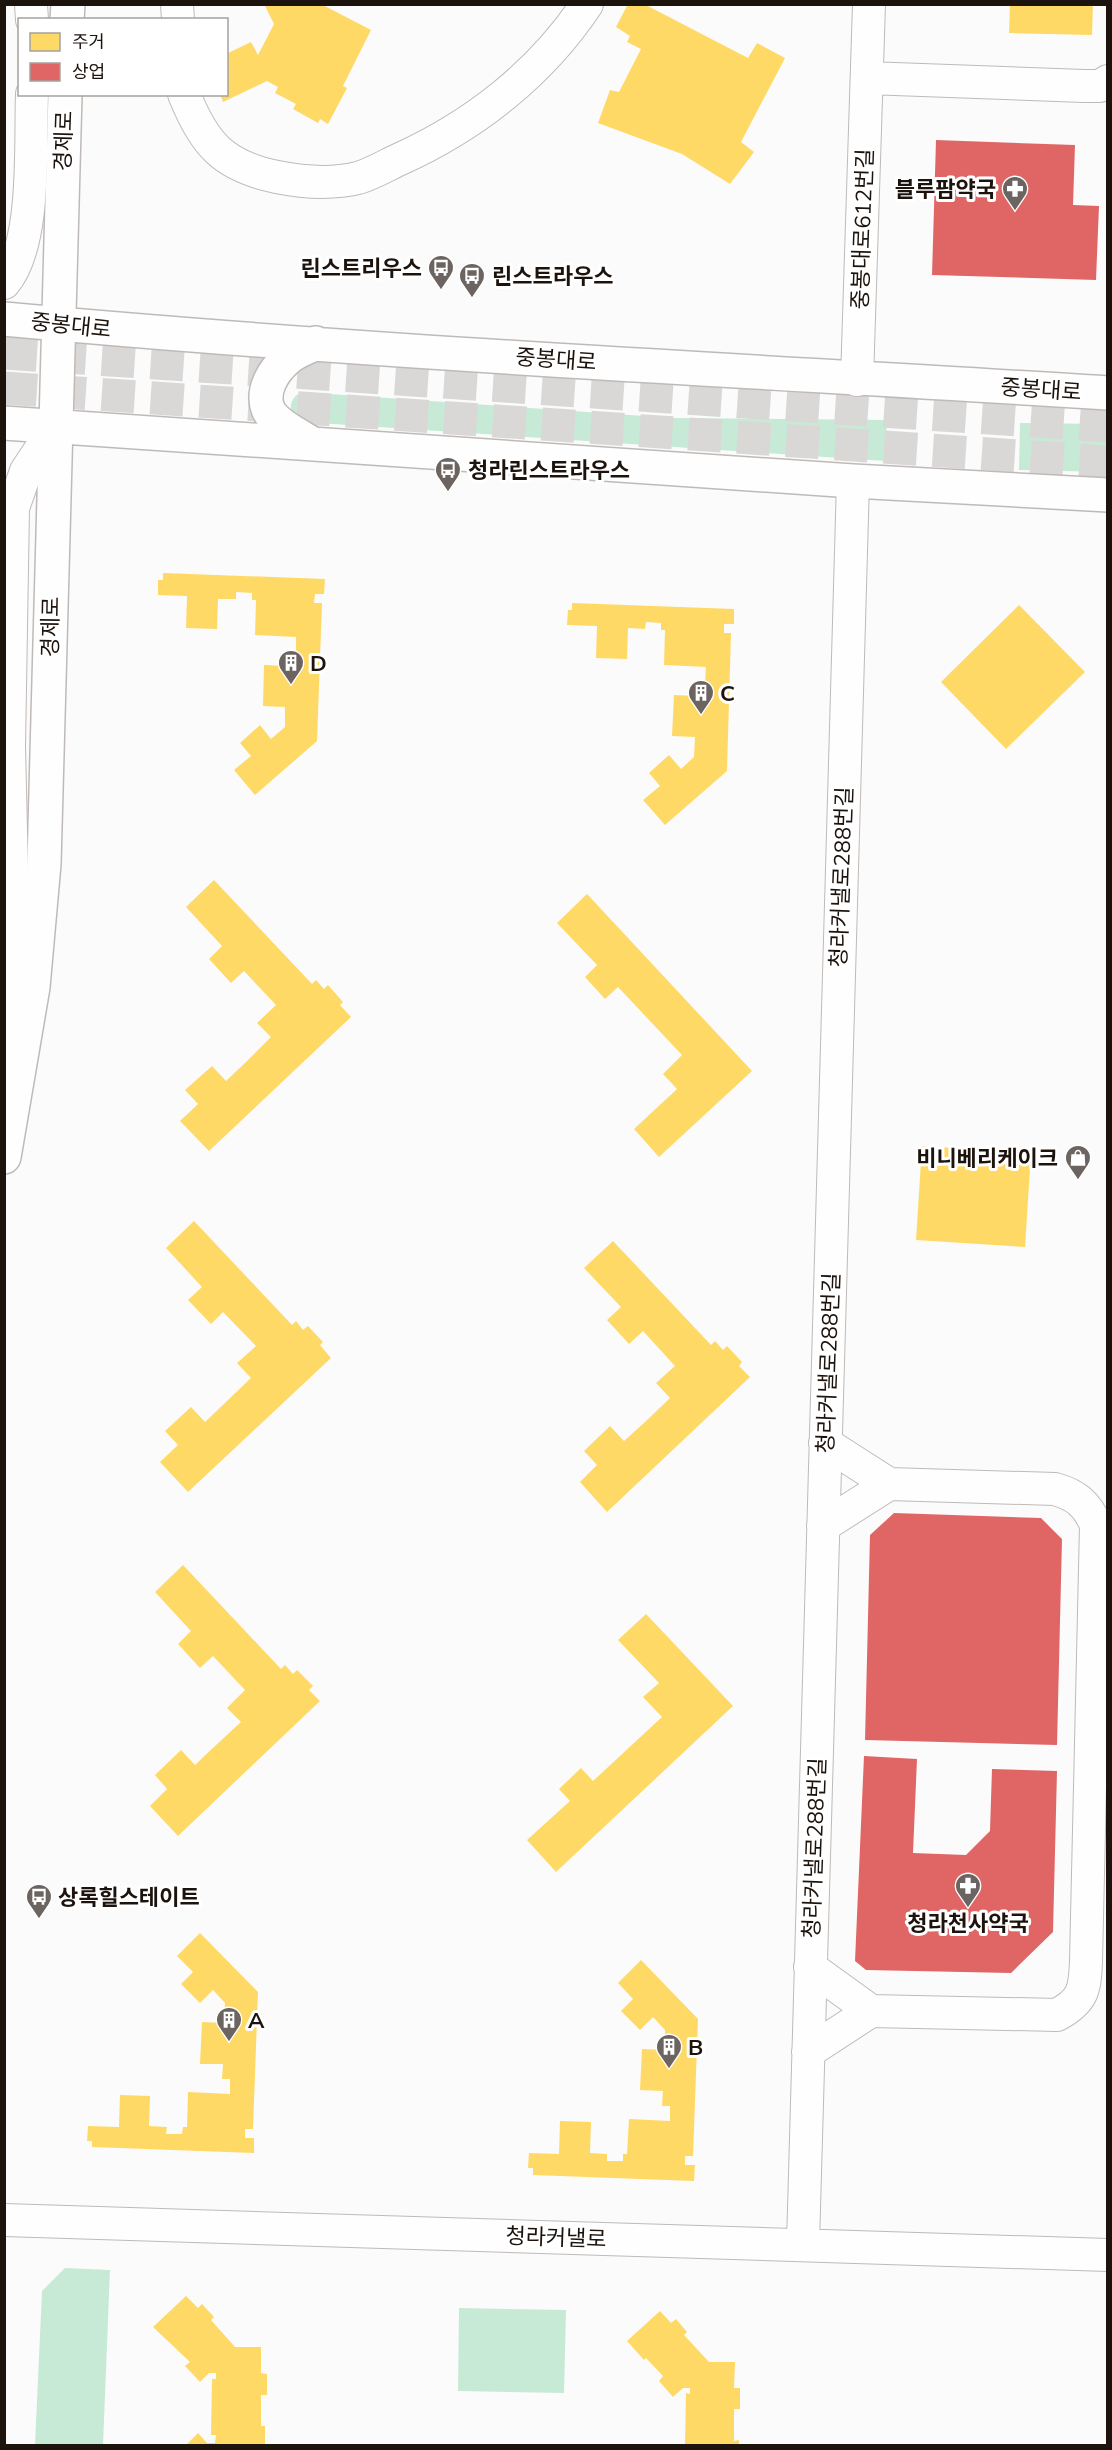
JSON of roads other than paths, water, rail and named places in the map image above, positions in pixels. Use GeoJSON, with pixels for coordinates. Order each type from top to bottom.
{"type":"FeatureCollection","features":[{"type":"Feature","properties":{"kind":"main road","name":"경제로"},"geometry":{"type":"LineString","coordinates":[[4,1157],[33,987],[44,864],[65,96]]}},
{"type":"Feature","properties":{"kind":"main road","name":"중봉대로"},"geometry":{"type":"LineString","coordinates":[[4,319],[857,380],[1107,393]]}},
{"type":"Feature","properties":{"kind":"main road"},"geometry":{"type":"LineString","coordinates":[[314,444],[286,428],[268,411],[266,392],[274,373],[288,357],[316,343]]}},
{"type":"Feature","properties":{"kind":"main road"},"geometry":{"type":"LineString","coordinates":[[4,423],[853,481],[1107,495]]}},
{"type":"Feature","properties":{"kind":"street"},"geometry":{"type":"LineString","coordinates":[[185,96],[196,124],[206,139],[236,165],[261,174],[290,180],[341,180],[360,177],[451,134],[508,93],[543,60],[587,4]]}},
{"type":"Feature","properties":{"kind":"street","name":"중봉대로612번길"},"geometry":{"type":"LineString","coordinates":[[857,380],[869,4]]}},
{"type":"Feature","properties":{"kind":"street"},"geometry":{"type":"LineString","coordinates":[[867,78],[1084,86],[1100,86],[1107,81]]}},
{"type":"Feature","properties":{"kind":"street"},"geometry":{"type":"LineString","coordinates":[[4,283],[12,274],[26,234],[32,96]]}},
{"type":"Feature","properties":{"kind":"street","name":"청라커낼로288번길"},"geometry":{"type":"LineString","coordinates":[[803,2244],[853,481]]}},
{"type":"Feature","properties":{"kind":"street"},"geometry":{"type":"LineString","coordinates":[[810,1967],[871,2010],[1057,2015],[1079,1999],[1085,1982],[1086,1961],[1096,1524],[1090,1510],[1081,1500],[1055,1489],[889,1484],[825,1443]]}},
{"type":"Feature","properties":{"kind":"street"},"geometry":{"type":"LineString","coordinates":[[823,1526],[889,1484]]}},
{"type":"Feature","properties":{"kind":"street"},"geometry":{"type":"LineString","coordinates":[[808,2052],[871,2010]]}},
{"type":"Feature","properties":{"kind":"street","name":"청라커낼로"},"geometry":{"type":"LineString","coordinates":[[4,2220],[1107,2255]]}},
{"type":"Feature","properties":{"kind":"tunnel"},"geometry":{"type":"LineString","coordinates":[[4,353],[1108,426]]}},
{"type":"Feature","properties":{"kind":"tunnel"},"geometry":{"type":"LineString","coordinates":[[4,388],[1108,462]]}},
{"type":"Feature","properties":{"kind":"place","name":"블루팜약국"},"geometry":{"type":"Point","coordinates":[1015,212]}},
{"type":"Feature","properties":{"kind":"place","name":"린스트리우스"},"geometry":{"type":"Point","coordinates":[441,291]}},
{"type":"Feature","properties":{"kind":"place","name":"린스트라우스"},"geometry":{"type":"Point","coordinates":[472,299]}},
{"type":"Feature","properties":{"kind":"place","name":"청라린스트라우스"},"geometry":{"type":"Point","coordinates":[448,493]}},
{"type":"Feature","properties":{"kind":"place","name":"D"},"geometry":{"type":"Point","coordinates":[291,686]}},
{"type":"Feature","properties":{"kind":"place","name":"C"},"geometry":{"type":"Point","coordinates":[701,716]}},
{"type":"Feature","properties":{"kind":"place","name":"비니베리케이크"},"geometry":{"type":"Point","coordinates":[1078,1181]}},
{"type":"Feature","properties":{"kind":"place","name":"청라천사약국"},"geometry":{"type":"Point","coordinates":[968,1909]}},
{"type":"Feature","properties":{"kind":"place","name":"상록힐스테이트"},"geometry":{"type":"Point","coordinates":[39,1920]}},
{"type":"Feature","properties":{"kind":"place","name":"A"},"geometry":{"type":"Point","coordinates":[229,2043]}},
{"type":"Feature","properties":{"kind":"place","name":"B"},"geometry":{"type":"Point","coordinates":[669,2070]}}]}
